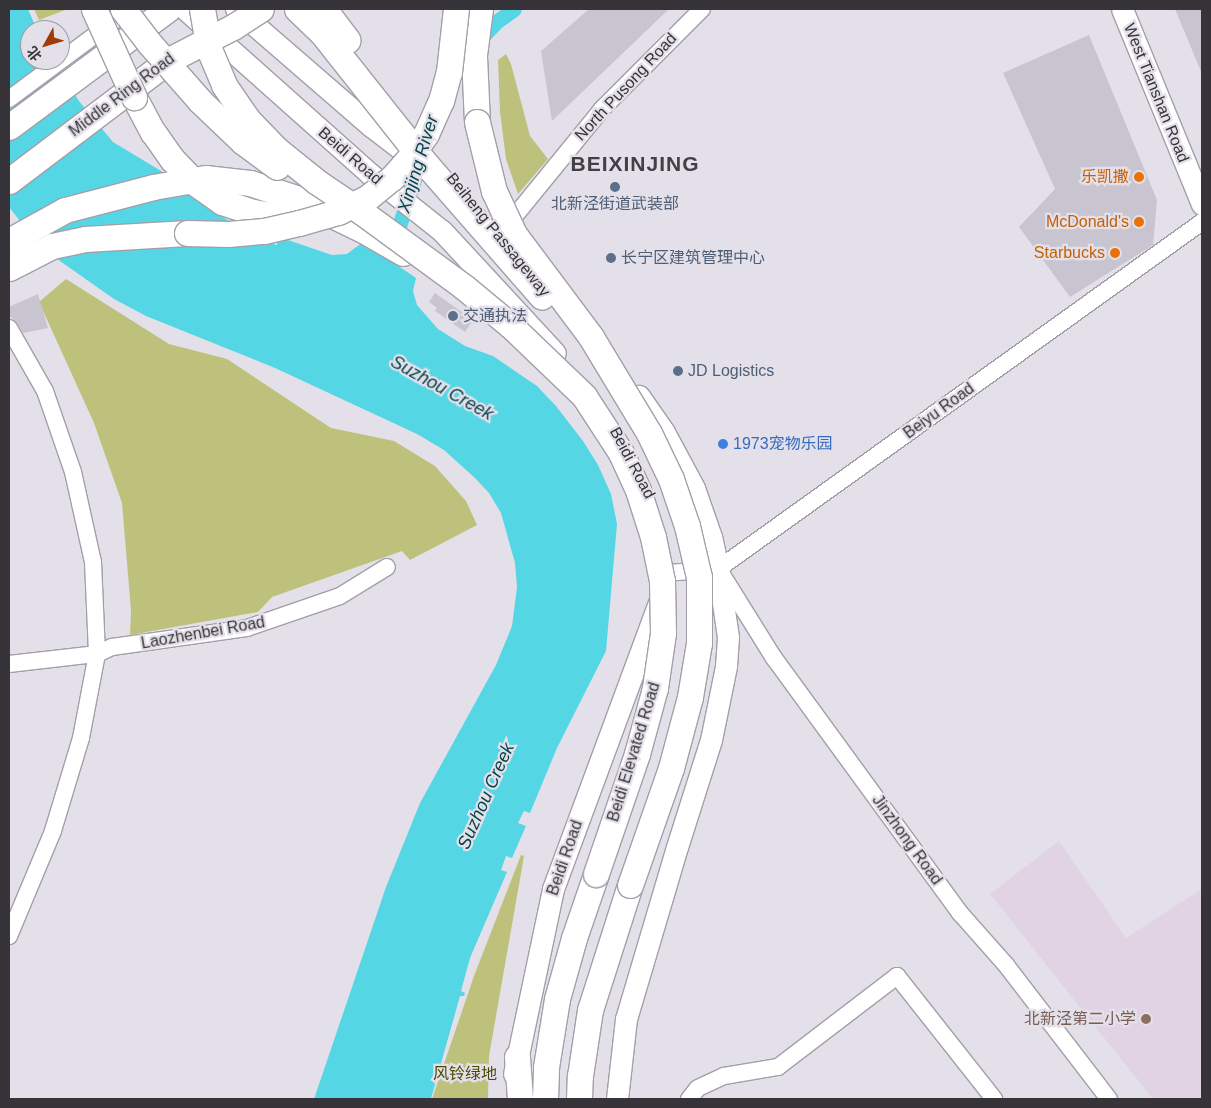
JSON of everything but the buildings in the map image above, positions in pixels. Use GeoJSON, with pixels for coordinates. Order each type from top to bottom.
{"type":"FeatureCollection","features":[{"type":"Feature","properties":{"kind":"highway"},"geometry":{"type":"LineString","coordinates":[[94,9],[134,98],[153,132],[172,159],[195,183],[222,202],[253,212],[284,217],[320,217]]}},
{"type":"Feature","properties":{"kind":"highway"},"geometry":{"type":"LineString","coordinates":[[123,9],[150,44],[200,101],[243,142],[303,186],[464,287]]}},
{"type":"Feature","properties":{"kind":"highway"},"geometry":{"type":"LineString","coordinates":[[9,127],[136,18],[161,9]]}},
{"type":"Feature","properties":{"kind":"highway"},"geometry":{"type":"LineString","coordinates":[[136,18],[186,9],[209,49],[224,85],[248,120],[276,148],[316,182],[363,213],[464,287]]}},
{"type":"Feature","properties":{"kind":"highway","name":"Middle Ring Road"},"geometry":{"type":"LineString","coordinates":[[9,181],[236,9]]}},
{"type":"Feature","properties":{"kind":"highway"},"geometry":{"type":"LineString","coordinates":[[169,60],[233,27],[260,9]]}},
{"type":"Feature","properties":{"kind":"highway"},"geometry":{"type":"LineString","coordinates":[[297,9],[322,33],[426,164],[622,386]]}},
{"type":"Feature","properties":{"kind":"highway","name":"Beiheng Passageway"},"geometry":{"type":"LineString","coordinates":[[324,9],[428,147],[622,386]]}},
{"type":"Feature","properties":{"kind":"highway"},"geometry":{"type":"LineString","coordinates":[[480,9],[474,56],[474,90],[477,122],[494,190],[514,234],[591,337],[649,432],[671,479],[687,526],[699,577],[699,643],[690,697],[671,768],[630,885],[590,1010],[580,1076],[579,1099]]}},
{"type":"Feature","properties":{"kind":"highway"},"geometry":{"type":"LineString","coordinates":[[9,268],[52,246],[85,239],[123,235],[228,234],[264,231],[320,217],[367,198],[392,178],[411,156],[426,134],[441,101],[449,72],[456,15]]}},
{"type":"Feature","properties":{"kind":"highway"},"geometry":{"type":"LineString","coordinates":[[9,241],[65,210],[153,186],[205,178],[250,183],[299,199],[363,230],[464,287]]}},
{"type":"Feature","properties":{"kind":"highway","name":"Beidi Elevated Road"},"geometry":{"type":"LineString","coordinates":[[464,287],[510,325],[584,396],[621,452],[638,490],[653,538],[662,581],[663,634],[655,688],[637,754],[574,938],[556,999],[546,1067],[545,1099]]}},
{"type":"Feature","properties":{"kind":"highway"},"geometry":{"type":"LineString","coordinates":[[517,1056],[520,1099]]}},
{"type":"Feature","properties":{"kind":"main road","name":"Beidi Road"},"geometry":{"type":"LineString","coordinates":[[186,9],[370,174],[442,231],[595,396],[644,481],[658,513],[667,573],[656,615],[553,889],[517,1056],[511,1099]]}},
{"type":"Feature","properties":{"kind":"main road"},"geometry":{"type":"LineString","coordinates":[[236,9],[370,126],[455,192],[628,382],[664,432],[694,488],[711,537],[718,570],[728,637],[726,666],[711,740],[676,847],[626,1019],[617,1099]]}},
{"type":"Feature","properties":{"kind":"main road","name":"West Tianshan Road"},"geometry":{"type":"LineString","coordinates":[[1122,9],[1202,204]]}},
{"type":"Feature","properties":{"kind":"street","name":"North Pusong Road"},"geometry":{"type":"LineString","coordinates":[[497,238],[602,109],[702,9]]}},
{"type":"Feature","properties":{"kind":"street"},"geometry":{"type":"LineString","coordinates":[[9,99],[136,18]]}},
{"type":"Feature","properties":{"kind":"street","name":"Beiyu Road"},"geometry":{"type":"LineString","coordinates":[[718,570],[1202,222]]}},
{"type":"Feature","properties":{"kind":"street"},"geometry":{"type":"LineString","coordinates":[[9,328],[44,392],[72,472],[93,562],[97,654],[80,738],[53,831],[9,936]]}},
{"type":"Feature","properties":{"kind":"street","name":"Laozhenbei Road"},"geometry":{"type":"LineString","coordinates":[[9,664],[97,654],[112,648],[220,633],[275,620],[340,596],[388,567]]}},
{"type":"Feature","properties":{"kind":"street"},"geometry":{"type":"LineString","coordinates":[[667,573],[718,570]]}},
{"type":"Feature","properties":{"kind":"street","name":"Jinzhong Road"},"geometry":{"type":"LineString","coordinates":[[718,570],[774,658],[960,913],[1006,965],[1109,1099]]}},
{"type":"Feature","properties":{"kind":"street"},"geometry":{"type":"LineString","coordinates":[[689,1099],[698,1088],[724,1076],[778,1067],[896,976],[994,1099]]}},
{"type":"Feature","properties":{"kind":"shaded area","name":"北新泾第二小学"},"geometry":{"type":"Polygon","coordinates":[[[1059,841],[1126,938],[1202,889],[1202,1099],[1153,1099],[990,894],[1059,841]]]}},
{"type":"Feature","properties":{"kind":"green space"},"geometry":{"type":"Polygon","coordinates":[[[34,9],[65,10],[39,20],[34,9]]]}},
{"type":"Feature","properties":{"kind":"green space"},"geometry":{"type":"Polygon","coordinates":[[[506,54],[511,64],[530,136],[548,159],[518,194],[506,159],[500,112],[498,60],[506,54]]]}},
{"type":"Feature","properties":{"kind":"green space"},"geometry":{"type":"Polygon","coordinates":[[[66,279],[169,344],[227,359],[331,428],[394,441],[435,466],[466,501],[477,525],[410,560],[402,551],[272,597],[258,612],[130,635],[131,610],[122,503],[94,423],[39,302],[66,279]]]}},
{"type":"Feature","properties":{"kind":"green space","name":"风铃绿地"},"geometry":{"type":"Polygon","coordinates":[[[521,855],[524,856],[489,1056],[488,1099],[432,1099],[474,976],[521,855]]]}},
{"type":"Feature","properties":{"kind":"water","name":"Suzhou Creek"},"geometry":{"type":"Polygon","coordinates":[[[9,9],[28,9],[33,20],[20,20],[20,70],[59,70],[79,101],[113,142],[224,209],[221,216],[247,232],[276,245],[282,238],[332,255],[347,254],[363,242],[416,278],[413,291],[417,305],[438,329],[465,346],[493,356],[537,386],[556,406],[583,441],[598,465],[611,494],[617,524],[606,651],[557,748],[530,813],[524,811],[518,823],[526,826],[512,858],[506,856],[501,870],[507,872],[470,958],[461,991],[465,993],[464,996],[460,996],[431,1099],[314,1099],[386,887],[420,803],[496,665],[512,626],[517,587],[515,563],[501,513],[489,493],[444,450],[417,434],[275,368],[146,316],[114,299],[60,261],[28,231],[9,207],[9,9]]]}},
{"type":"Feature","properties":{"kind":"waterway","name":"Xinjing River"},"geometry":{"type":"LineString","coordinates":[[476,43],[496,22],[514,9]]}},
{"type":"Feature","properties":{"kind":"waterway","name":"Xinjing River"},"geometry":{"type":"LineString","coordinates":[[394,242],[422,155]]}},
{"type":"Feature","properties":{"kind":"place","name":"乐凯撒"},"geometry":{"type":"Point","coordinates":[1139,177]}},
{"type":"Feature","properties":{"kind":"place","name":"北新泾街道武装部"},"geometry":{"type":"Point","coordinates":[615,187]}},
{"type":"Feature","properties":{"kind":"place","name":"McDonald's"},"geometry":{"type":"Point","coordinates":[1139,222]}},
{"type":"Feature","properties":{"kind":"place","name":"Starbucks"},"geometry":{"type":"Point","coordinates":[1115,253]}},
{"type":"Feature","properties":{"kind":"place","name":"长宁区建筑管理中心"},"geometry":{"type":"Point","coordinates":[611,258]}},
{"type":"Feature","properties":{"kind":"place","name":"交通执法"},"geometry":{"type":"Point","coordinates":[453,316]}},
{"type":"Feature","properties":{"kind":"place","name":"JD Logistics"},"geometry":{"type":"Point","coordinates":[678,371]}},
{"type":"Feature","properties":{"kind":"place","name":"1973宠物乐园"},"geometry":{"type":"Point","coordinates":[723,444]}},
{"type":"Feature","properties":{"kind":"place","name":"北新泾第二小学"},"geometry":{"type":"Point","coordinates":[1146,1019]}},
{"type":"Feature","properties":{"kind":"district","name":"BEIXINJING"},"geometry":{"type":"Point","coordinates":[635,164]}}]}
